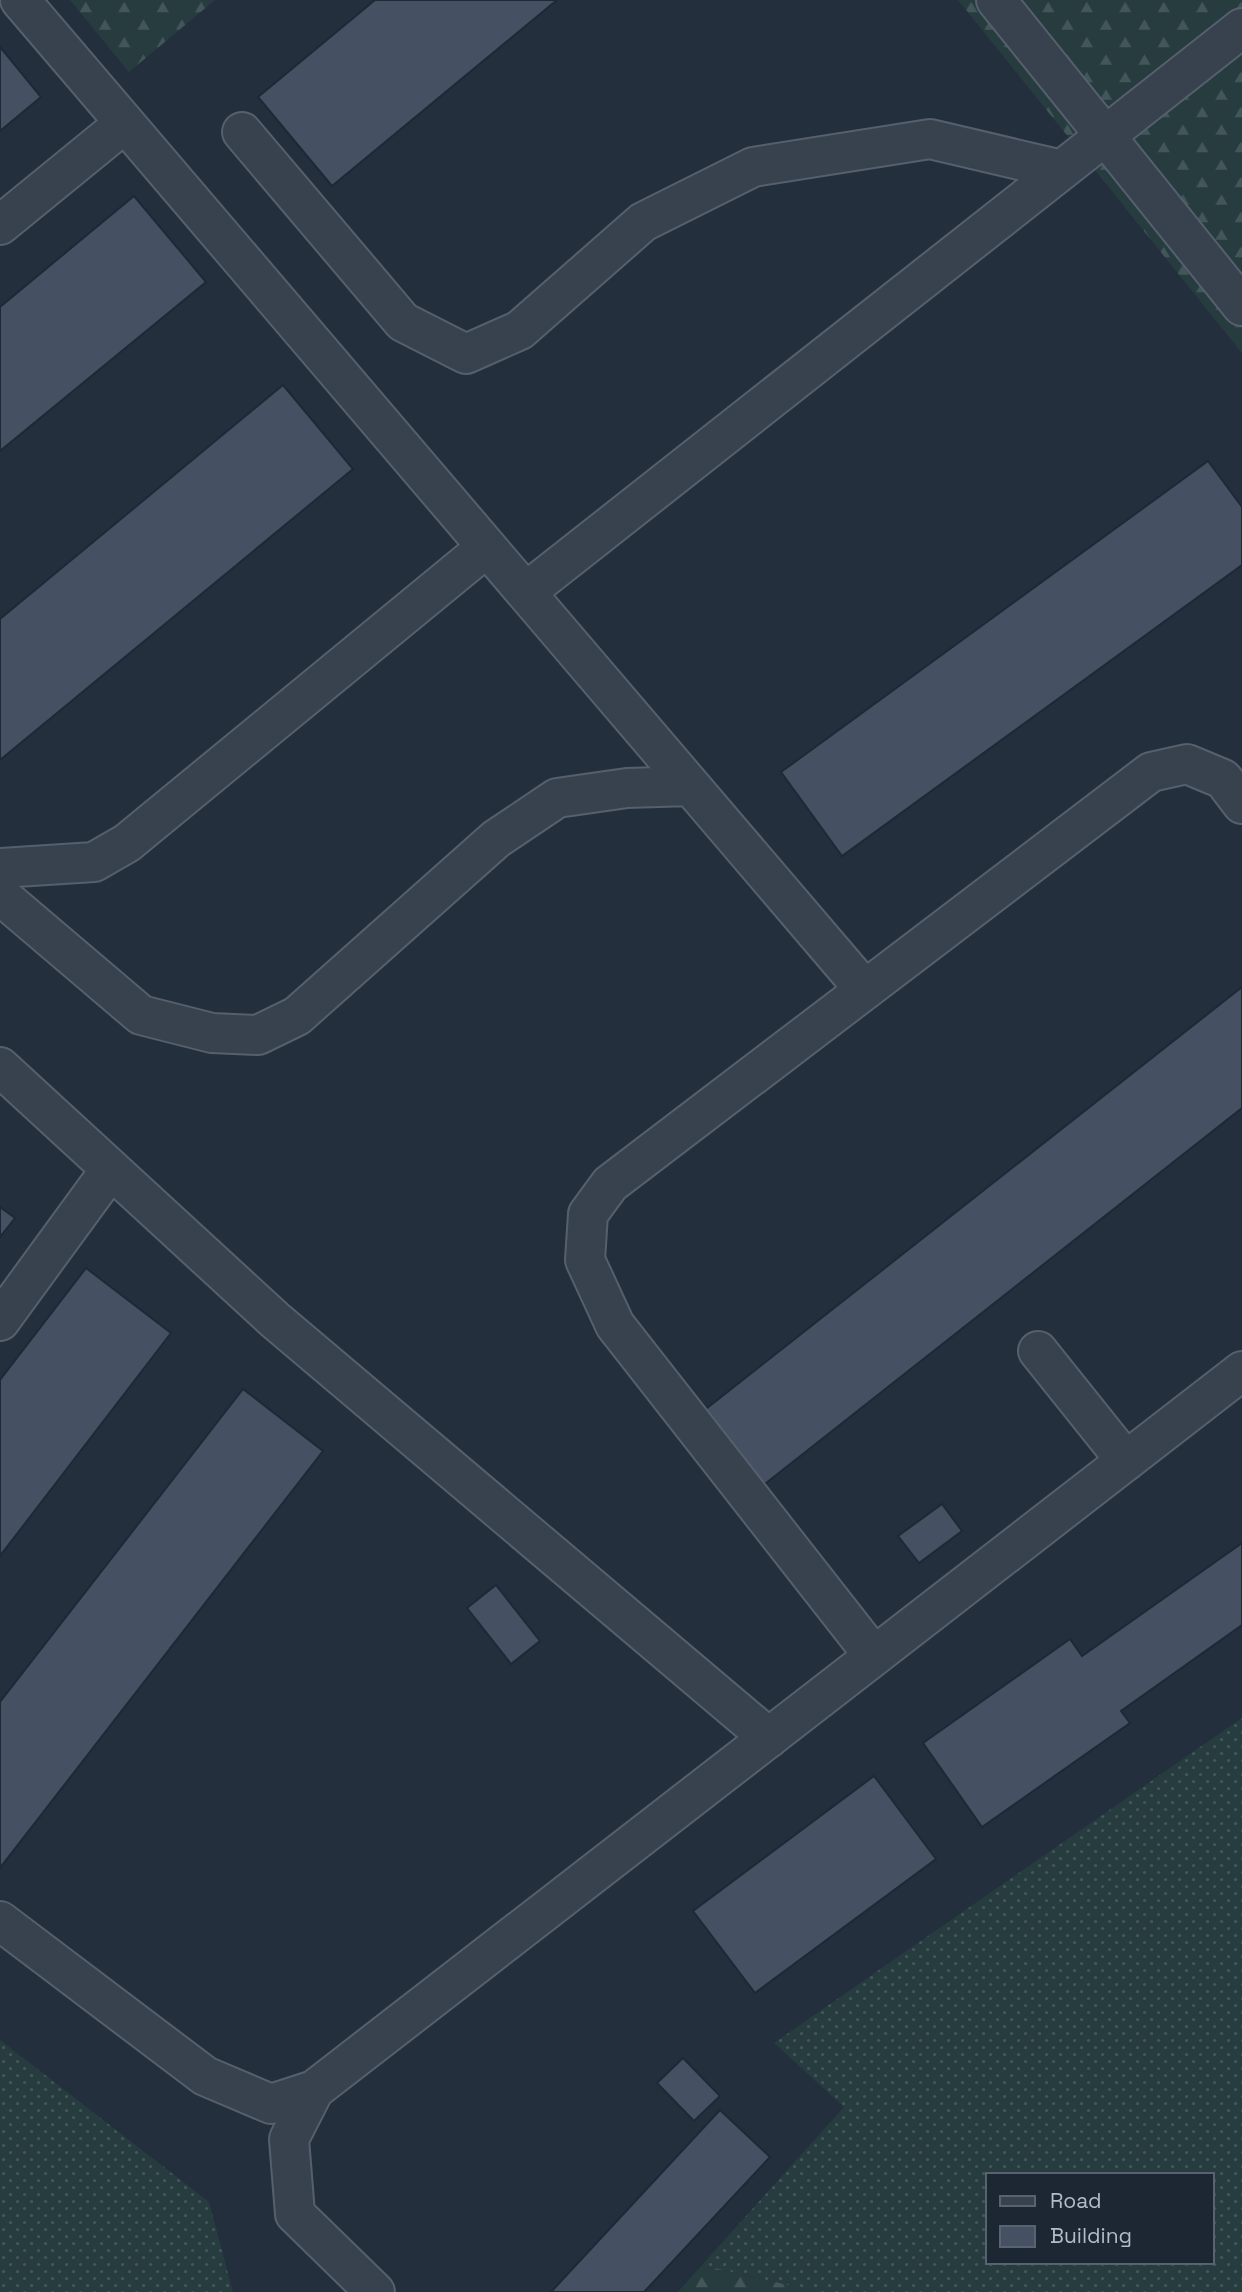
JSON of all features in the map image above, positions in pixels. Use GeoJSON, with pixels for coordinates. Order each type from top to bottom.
{"type":"FeatureCollection","features":[{"type":"Feature","properties":{"kind":"lane"},"geometry":{"type":"LineString","coordinates":[[20,0],[865,990]]}},
{"type":"Feature","properties":{"kind":"lane"},"geometry":{"type":"LineString","coordinates":[[996,0],[1242,306]]}},
{"type":"Feature","properties":{"kind":"lane"},"geometry":{"type":"LineString","coordinates":[[526,593],[1242,28]]}},
{"type":"Feature","properties":{"kind":"lane"},"geometry":{"type":"LineString","coordinates":[[0,225],[125,123]]}},
{"type":"Feature","properties":{"kind":"lane"},"geometry":{"type":"LineString","coordinates":[[242,132],[403,322],[466,354],[520,330],[643,222],[753,167],[930,139],[1062,170]]}},
{"type":"Feature","properties":{"kind":"lane"},"geometry":{"type":"LineString","coordinates":[[0,868],[94,862],[127,843],[487,547]]}},
{"type":"Feature","properties":{"kind":"lane"},"geometry":{"type":"LineString","coordinates":[[874,1656],[615,1325],[585,1261],[588,1214],[610,1184],[1152,772],[1187,764],[1223,779],[1242,804]]}},
{"type":"Feature","properties":{"kind":"lane"},"geometry":{"type":"LineString","coordinates":[[0,895],[141,1014],[212,1033],[258,1035],[297,1016],[495,839],[557,798],[627,788],[690,786]]}},
{"type":"Feature","properties":{"kind":"lane"},"geometry":{"type":"LineString","coordinates":[[0,1067],[275,1320],[769,1738]]}},
{"type":"Feature","properties":{"kind":"lane"},"geometry":{"type":"LineString","coordinates":[[0,1321],[111,1169]]}},
{"type":"Feature","properties":{"kind":"lane"},"geometry":{"type":"LineString","coordinates":[[1038,1351],[1126,1461]]}},
{"type":"Feature","properties":{"kind":"lane"},"geometry":{"type":"LineString","coordinates":[[0,1921],[205,2076],[271,2104],[314,2090],[1242,1371]]}},
{"type":"Feature","properties":{"kind":"lane"},"geometry":{"type":"LineString","coordinates":[[314,2090],[289,2139],[295,2214],[375,2292]]}},
{"type":"Feature","properties":{"kind":"green space"},"geometry":{"type":"Polygon","coordinates":[[[70,0],[215,0],[129,72],[70,0]]]}},
{"type":"Feature","properties":{"kind":"green space"},"geometry":{"type":"Polygon","coordinates":[[[958,0],[1242,0],[1242,353],[958,0]]]}},
{"type":"Feature","properties":{"kind":"green space"},"geometry":{"type":"Polygon","coordinates":[[[1242,1718],[1242,2292],[818,2292],[702,2265],[844,2107],[774,2043],[1242,1718]]]}},
{"type":"Feature","properties":{"kind":"green space"},"geometry":{"type":"Polygon","coordinates":[[[0,2040],[209,2202],[233,2292],[0,2292],[0,2040]]]}},
{"type":"Feature","properties":{"kind":"green space"},"geometry":{"type":"Polygon","coordinates":[[[702,2265],[818,2292],[678,2292],[702,2265]]]}},
{"type":"Feature","properties":{"kind":"building"},"geometry":{"type":"Polygon","coordinates":[[[375,0],[557,0],[332,186],[258,97],[375,0]]]}},
{"type":"Feature","properties":{"kind":"building"},"geometry":{"type":"Polygon","coordinates":[[[0,47],[41,97],[0,131],[0,47]]]}},
{"type":"Feature","properties":{"kind":"building"},"geometry":{"type":"Polygon","coordinates":[[[134,196],[206,282],[0,451],[0,307],[134,196]]]}},
{"type":"Feature","properties":{"kind":"building"},"geometry":{"type":"Polygon","coordinates":[[[283,385],[353,469],[0,760],[0,619],[283,385]]]}},
{"type":"Feature","properties":{"kind":"building"},"geometry":{"type":"Polygon","coordinates":[[[1208,461],[1242,507],[1242,565],[842,856],[781,772],[1208,461]]]}},
{"type":"Feature","properties":{"kind":"building"},"geometry":{"type":"Polygon","coordinates":[[[1242,987],[1242,1108],[761,1487],[702,1412],[1242,987]]]}},
{"type":"Feature","properties":{"kind":"building"},"geometry":{"type":"Polygon","coordinates":[[[0,1207],[15,1218],[0,1237],[0,1207]]]}},
{"type":"Feature","properties":{"kind":"building"},"geometry":{"type":"Polygon","coordinates":[[[86,1268],[171,1333],[0,1556],[0,1380],[86,1268]]]}},
{"type":"Feature","properties":{"kind":"building"},"geometry":{"type":"Polygon","coordinates":[[[243,1389],[323,1451],[0,1868],[0,1702],[243,1389]]]}},
{"type":"Feature","properties":{"kind":"building"},"geometry":{"type":"Polygon","coordinates":[[[942,1504],[962,1531],[919,1563],[898,1536],[942,1504]]]}},
{"type":"Feature","properties":{"kind":"building"},"geometry":{"type":"Polygon","coordinates":[[[1242,1543],[1242,1625],[1121,1711],[1130,1723],[982,1827],[923,1743],[1070,1639],[1082,1656],[1242,1543]]]}},
{"type":"Feature","properties":{"kind":"building"},"geometry":{"type":"Polygon","coordinates":[[[496,1585],[540,1641],[511,1664],[467,1608],[496,1585]]]}},
{"type":"Feature","properties":{"kind":"building"},"geometry":{"type":"Polygon","coordinates":[[[874,1776],[936,1859],[755,1993],[693,1911],[874,1776]]]}},
{"type":"Feature","properties":{"kind":"building"},"geometry":{"type":"Polygon","coordinates":[[[683,2058],[720,2096],[694,2121],[657,2083],[683,2058]]]}},
{"type":"Feature","properties":{"kind":"building"},"geometry":{"type":"Polygon","coordinates":[[[720,2110],[770,2157],[644,2292],[551,2292],[720,2110]]]}}]}
